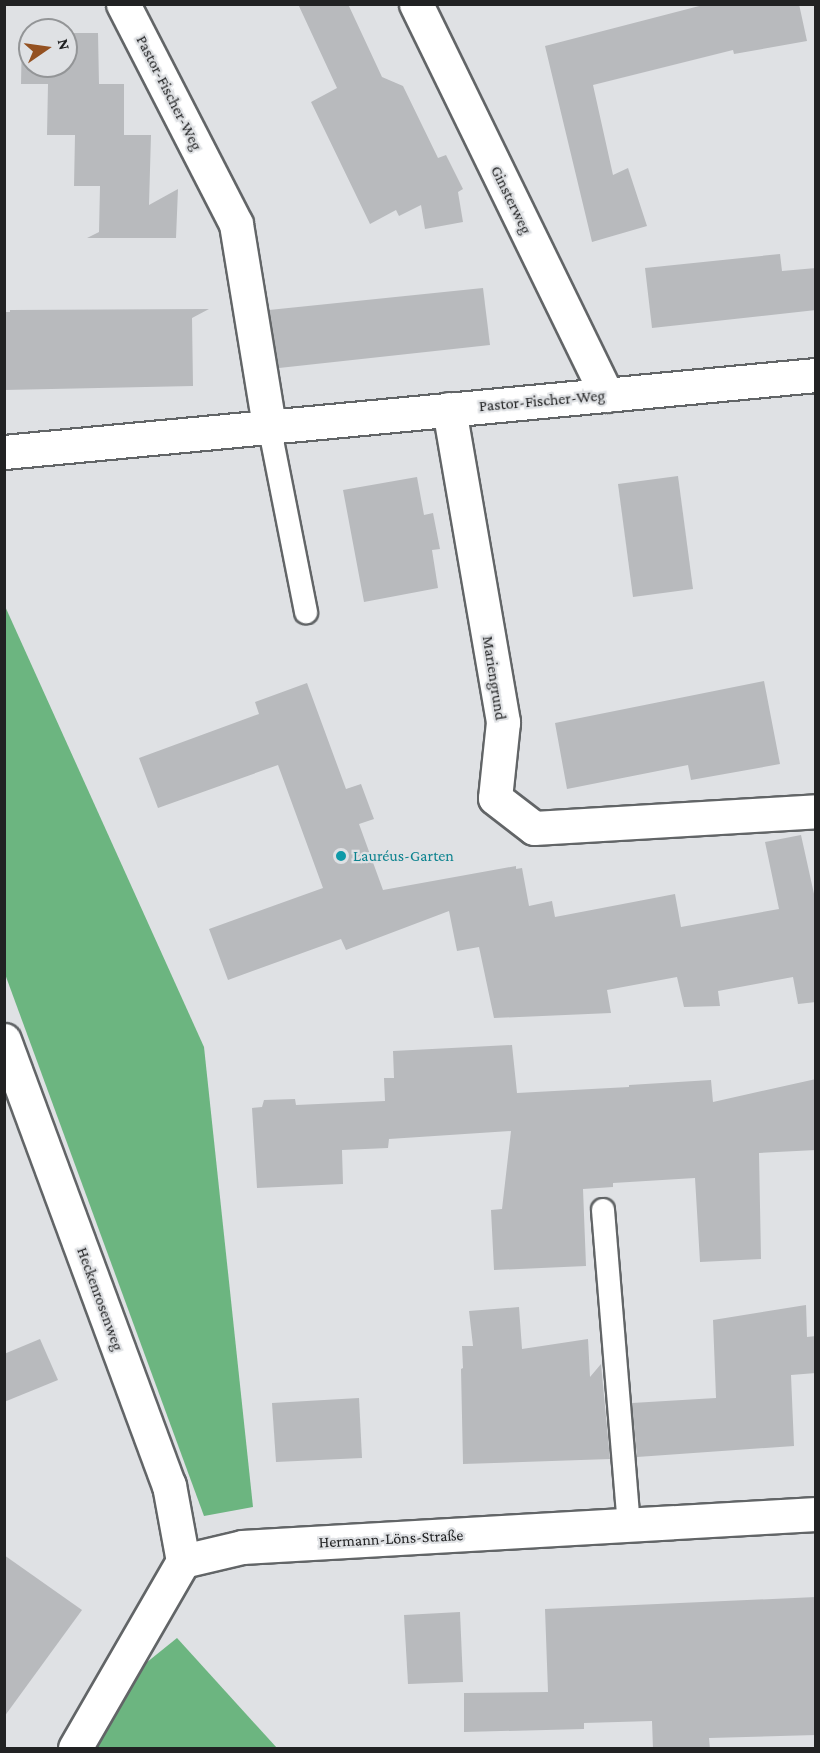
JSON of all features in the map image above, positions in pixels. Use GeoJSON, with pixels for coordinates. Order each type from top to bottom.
{"type":"FeatureCollection","features":[{"type":"Feature","properties":{"kind":"street","name":"Pastor-Fischer-Weg"},"geometry":{"type":"LineString","coordinates":[[123,4],[236,224],[269,425]]}},
{"type":"Feature","properties":{"kind":"street","name":"Ginsterweg"},"geometry":{"type":"LineString","coordinates":[[416,4],[607,395]]}},
{"type":"Feature","properties":{"kind":"street","name":"Pastor-Fischer-Weg"},"geometry":{"type":"LineString","coordinates":[[4,452],[269,425],[816,375]]}},
{"type":"Feature","properties":{"kind":"street","name":"Mariengrund"},"geometry":{"type":"LineString","coordinates":[[449,409],[503,722],[495,798],[534,828],[816,811]]}},
{"type":"Feature","properties":{"kind":"street","name":"Heckenrosenweg"},"geometry":{"type":"LineString","coordinates":[[4,1040],[169,1485],[183,1562]]}},
{"type":"Feature","properties":{"kind":"street","name":"Hermann-Löns-Straße"},"geometry":{"type":"LineString","coordinates":[[183,1562],[242,1547],[816,1514]]}},
{"type":"Feature","properties":{"kind":"street"},"geometry":{"type":"LineString","coordinates":[[75,1749],[183,1562]]}},
{"type":"Feature","properties":{"kind":"lane"},"geometry":{"type":"LineString","coordinates":[[269,425],[306,612]]}},
{"type":"Feature","properties":{"kind":"lane"},"geometry":{"type":"LineString","coordinates":[[603,1210],[629,1525]]}},
{"type":"Feature","properties":{"kind":"green space"},"geometry":{"type":"Polygon","coordinates":[[[4,604],[204,1047],[253,1507],[204,1516],[5,974],[4,604]]]}},
{"type":"Feature","properties":{"kind":"green space"},"geometry":{"type":"Polygon","coordinates":[[[177,1638],[277,1748],[93,1748],[141,1667],[177,1638]]]}},
{"type":"Feature","properties":{"kind":"building"},"geometry":{"type":"Polygon","coordinates":[[[298,4],[348,4],[382,77],[403,86],[438,158],[446,155],[463,189],[458,192],[463,222],[425,229],[421,205],[399,216],[396,210],[370,224],[311,102],[337,88],[298,4]]]}},
{"type":"Feature","properties":{"kind":"building"},"geometry":{"type":"Polygon","coordinates":[[[707,4],[799,4],[807,41],[734,54],[733,50],[593,85],[613,175],[628,168],[647,226],[592,242],[545,46],[707,4]]]}},
{"type":"Feature","properties":{"kind":"building"},"geometry":{"type":"Polygon","coordinates":[[[78,33],[98,33],[99,84],[124,84],[124,135],[151,135],[149,205],[178,189],[176,238],[87,238],[99,232],[100,186],[74,186],[75,135],[47,135],[48,84],[21,84],[21,78],[78,78],[78,33]]]}},
{"type":"Feature","properties":{"kind":"building"},"geometry":{"type":"Polygon","coordinates":[[[780,254],[782,271],[816,268],[816,310],[652,328],[645,268],[780,254]]]}},
{"type":"Feature","properties":{"kind":"building"},"geometry":{"type":"Polygon","coordinates":[[[483,288],[490,345],[279,368],[269,310],[483,288]]]}},
{"type":"Feature","properties":{"kind":"building"},"geometry":{"type":"Polygon","coordinates":[[[209,309],[192,318],[193,386],[4,390],[4,312],[10,312],[10,310],[209,309]]]}},
{"type":"Feature","properties":{"kind":"building"},"geometry":{"type":"Polygon","coordinates":[[[678,476],[693,589],[633,597],[618,484],[678,476]]]}},
{"type":"Feature","properties":{"kind":"building"},"geometry":{"type":"Polygon","coordinates":[[[417,477],[424,515],[433,513],[440,549],[432,550],[438,588],[364,602],[343,490],[417,477]]]}},
{"type":"Feature","properties":{"kind":"building"},"geometry":{"type":"Polygon","coordinates":[[[764,681],[780,764],[691,780],[688,765],[567,789],[555,723],[764,681]]]}},
{"type":"Feature","properties":{"kind":"building"},"geometry":{"type":"Polygon","coordinates":[[[307,683],[346,789],[361,784],[374,819],[359,824],[383,890],[516,866],[516,869],[522,868],[529,906],[552,901],[555,917],[675,894],[681,927],[779,909],[765,842],[801,835],[816,903],[816,1002],[798,1004],[793,977],[718,991],[720,1006],[684,1007],[677,977],[607,990],[611,1013],[494,1018],[479,947],[457,951],[449,911],[346,950],[341,939],[228,980],[209,929],[323,888],[278,765],[158,808],[139,758],[259,714],[255,702],[307,683]]]}},
{"type":"Feature","properties":{"kind":"building"},"geometry":{"type":"Polygon","coordinates":[[[512,1045],[517,1093],[711,1080],[713,1102],[816,1079],[816,1150],[759,1153],[761,1259],[700,1262],[695,1178],[613,1183],[613,1187],[583,1189],[586,1266],[494,1270],[491,1210],[502,1209],[511,1131],[389,1139],[388,1148],[342,1150],[343,1184],[257,1188],[252,1108],[262,1107],[264,1100],[295,1099],[296,1105],[385,1101],[384,1078],[394,1078],[393,1051],[512,1045]]]}},
{"type":"Feature","properties":{"kind":"building"},"geometry":{"type":"Polygon","coordinates":[[[806,1305],[807,1337],[816,1336],[816,1373],[791,1375],[794,1446],[637,1457],[632,1403],[716,1398],[713,1320],[806,1305]]]}},
{"type":"Feature","properties":{"kind":"building"},"geometry":{"type":"Polygon","coordinates":[[[519,1307],[522,1349],[588,1339],[590,1377],[601,1364],[610,1459],[463,1464],[461,1369],[463,1368],[462,1346],[473,1346],[469,1311],[519,1307]]]}},
{"type":"Feature","properties":{"kind":"building"},"geometry":{"type":"Polygon","coordinates":[[[40,1339],[58,1380],[4,1402],[4,1354],[40,1339]]]}},
{"type":"Feature","properties":{"kind":"building"},"geometry":{"type":"Polygon","coordinates":[[[359,1398],[362,1458],[276,1462],[272,1403],[359,1398]]]}},
{"type":"Feature","properties":{"kind":"building"},"geometry":{"type":"Polygon","coordinates":[[[4,1555],[82,1610],[4,1717],[4,1555]]]}},
{"type":"Feature","properties":{"kind":"building"},"geometry":{"type":"Polygon","coordinates":[[[816,1597],[816,1735],[709,1738],[710,1749],[653,1749],[652,1721],[584,1723],[584,1729],[464,1732],[464,1693],[548,1692],[545,1609],[816,1597]]]}},
{"type":"Feature","properties":{"kind":"building"},"geometry":{"type":"Polygon","coordinates":[[[460,1612],[463,1682],[408,1684],[404,1615],[460,1612]]]}},
{"type":"Feature","properties":{"kind":"place","name":"Lauréus-Garten"},"geometry":{"type":"Point","coordinates":[341,856]}}]}
